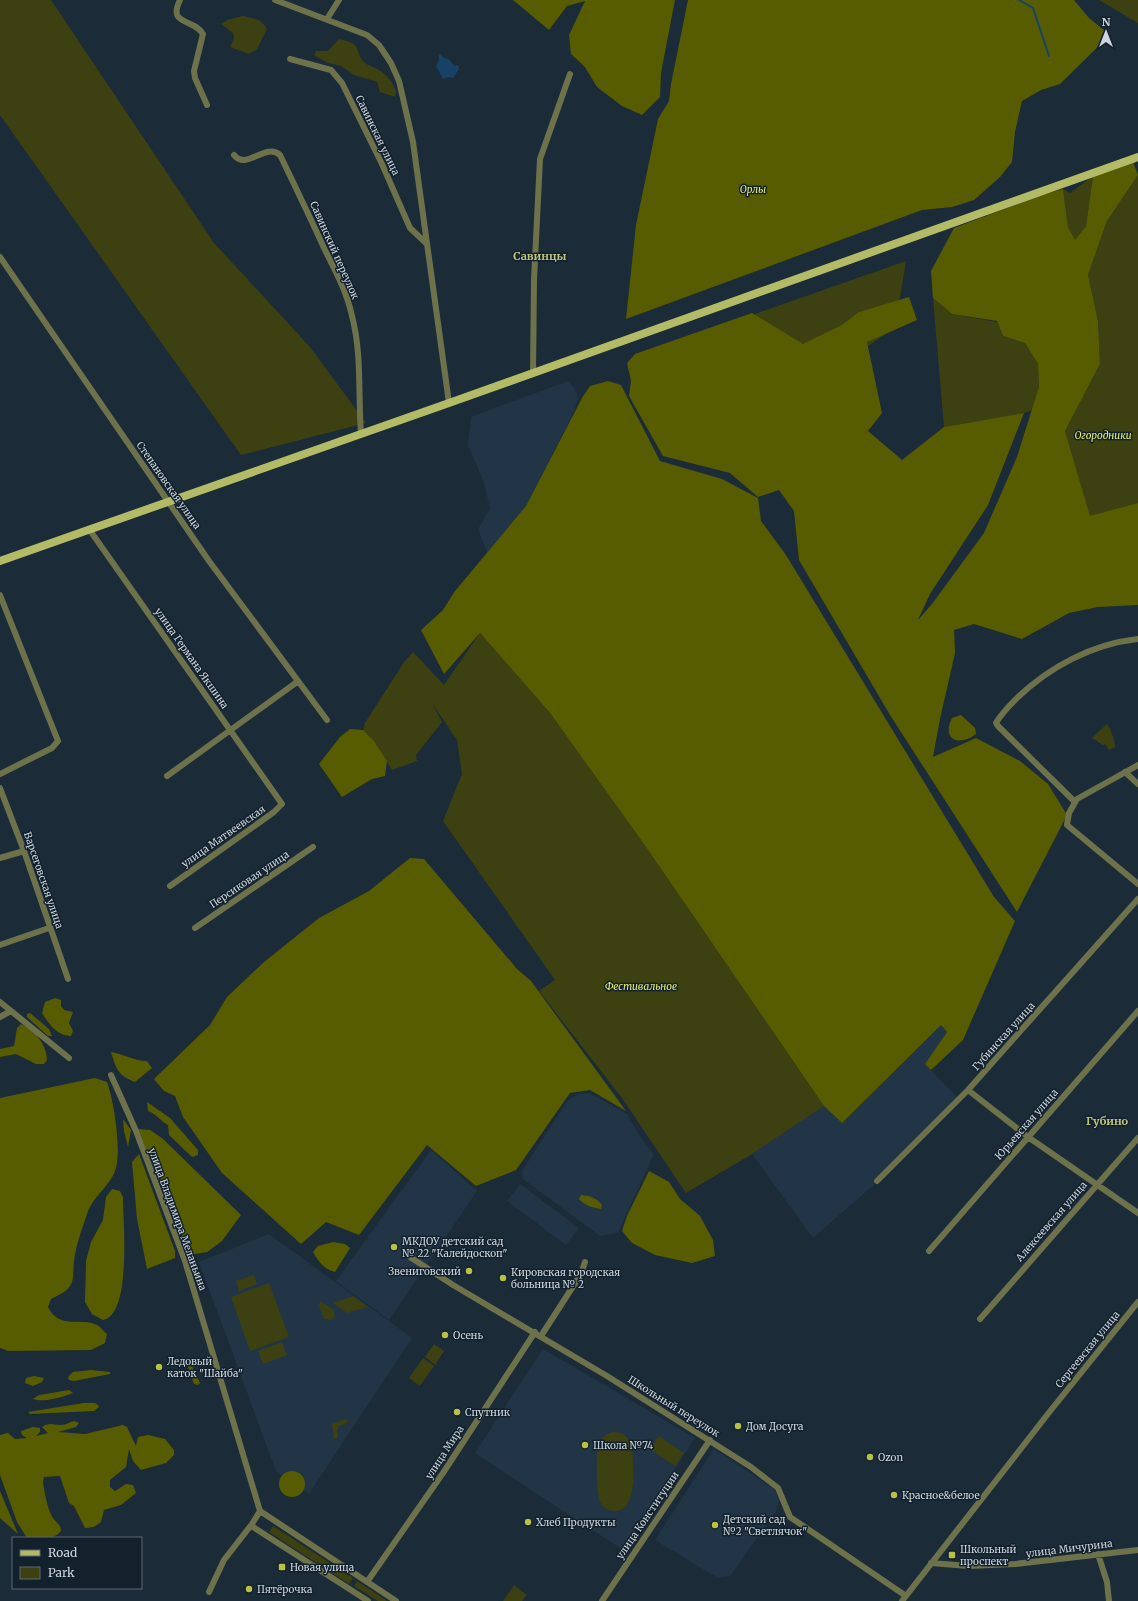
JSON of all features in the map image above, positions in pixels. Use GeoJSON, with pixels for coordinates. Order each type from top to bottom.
{"type":"FeatureCollection","features":[{"type":"Feature","properties":{"kind":"main road"},"geometry":{"type":"LineString","coordinates":[[0,561],[449,403],[1138,156]]}},
{"type":"Feature","properties":{"kind":"street"},"geometry":{"type":"LineString","coordinates":[[180,0],[176,10],[177,15],[181,20],[197,27],[203,34],[194,72],[195,78],[207,105]]}},
{"type":"Feature","properties":{"kind":"street"},"geometry":{"type":"LineString","coordinates":[[275,0],[367,35],[373,40],[391,63],[400,81],[413,142],[449,403]]}},
{"type":"Feature","properties":{"kind":"street"},"geometry":{"type":"LineString","coordinates":[[327,19],[340,0]]}},
{"type":"Feature","properties":{"kind":"street","name":"Савинская улица"},"geometry":{"type":"LineString","coordinates":[[290,59],[331,70],[342,83],[382,164],[410,228],[427,244]]}},
{"type":"Feature","properties":{"kind":"street"},"geometry":{"type":"LineString","coordinates":[[533,373],[534,280],[540,159],[570,74]]}},
{"type":"Feature","properties":{"kind":"street","name":"Савинский переулок"},"geometry":{"type":"LineString","coordinates":[[234,155],[236,158],[247,160],[267,151],[274,151],[280,155],[332,264],[345,294],[352,316],[360,381],[359,407],[361,434]]}},
{"type":"Feature","properties":{"kind":"street","name":"Степановская улица"},"geometry":{"type":"LineString","coordinates":[[0,257],[168,502],[297,682],[327,720]]}},
{"type":"Feature","properties":{"kind":"street","name":"улица Германа Якшина"},"geometry":{"type":"LineString","coordinates":[[89,530],[280,799]]}},
{"type":"Feature","properties":{"kind":"street"},"geometry":{"type":"LineString","coordinates":[[0,595],[58,741],[52,748],[0,774]]}},
{"type":"Feature","properties":{"kind":"street"},"geometry":{"type":"LineString","coordinates":[[1075,802],[996,723],[1007,708],[1030,686],[1054,669],[1079,656],[1102,647],[1138,639]]}},
{"type":"Feature","properties":{"kind":"street"},"geometry":{"type":"LineString","coordinates":[[167,776],[297,682]]}},
{"type":"Feature","properties":{"kind":"street"},"geometry":{"type":"LineString","coordinates":[[1138,765],[1075,802],[1069,813],[1067,826],[1138,884]]}},
{"type":"Feature","properties":{"kind":"street"},"geometry":{"type":"LineString","coordinates":[[1125,772],[1138,784]]}},
{"type":"Feature","properties":{"kind":"street","name":"Варсеговская улица"},"geometry":{"type":"LineString","coordinates":[[0,788],[24,851],[49,928],[68,979]]}},
{"type":"Feature","properties":{"kind":"street","name":"улица Матвеевская"},"geometry":{"type":"LineString","coordinates":[[170,886],[274,812],[282,804],[280,799]]}},
{"type":"Feature","properties":{"kind":"street","name":"Персиковая улица"},"geometry":{"type":"LineString","coordinates":[[195,928],[314,847]]}},
{"type":"Feature","properties":{"kind":"street"},"geometry":{"type":"LineString","coordinates":[[0,858],[24,851]]}},
{"type":"Feature","properties":{"kind":"street","name":"Губинская улица"},"geometry":{"type":"LineString","coordinates":[[877,1181],[968,1090],[1138,899]]}},
{"type":"Feature","properties":{"kind":"street"},"geometry":{"type":"LineString","coordinates":[[0,945],[49,928]]}},
{"type":"Feature","properties":{"kind":"street"},"geometry":{"type":"LineString","coordinates":[[0,1002],[69,1058]]}},
{"type":"Feature","properties":{"kind":"street","name":"Юрьевская улица"},"geometry":{"type":"LineString","coordinates":[[929,1251],[1138,1011]]}},
{"type":"Feature","properties":{"kind":"street"},"geometry":{"type":"LineString","coordinates":[[0,1017],[11,1012]]}},
{"type":"Feature","properties":{"kind":"street","name":"улица Владимира Меланьина"},"geometry":{"type":"LineString","coordinates":[[111,1075],[136,1131],[185,1261],[260,1511]]}},
{"type":"Feature","properties":{"kind":"street"},"geometry":{"type":"LineString","coordinates":[[968,1090],[1028,1137],[1097,1183],[1138,1213]]}},
{"type":"Feature","properties":{"kind":"street","name":"Алексеевская улица"},"geometry":{"type":"LineString","coordinates":[[980,1319],[1097,1183],[1138,1138]]}},
{"type":"Feature","properties":{"kind":"street","name":"Школьный переулок"},"geometry":{"type":"LineString","coordinates":[[410,1257],[453,1285],[538,1334],[710,1440],[775,1484],[782,1493],[790,1516],[904,1599]]}},
{"type":"Feature","properties":{"kind":"street","name":"улица Мира"},"geometry":{"type":"LineString","coordinates":[[367,1582],[580,1274],[585,1262]]}},
{"type":"Feature","properties":{"kind":"street","name":"Сергеевская улица"},"geometry":{"type":"LineString","coordinates":[[904,1599],[1051,1410],[1138,1302]]}},
{"type":"Feature","properties":{"kind":"street","name":"улица Конституции"},"geometry":{"type":"LineString","coordinates":[[602,1601],[710,1440]]}},
{"type":"Feature","properties":{"kind":"street"},"geometry":{"type":"LineString","coordinates":[[209,1592],[224,1560],[252,1524],[260,1511],[396,1601]]}},
{"type":"Feature","properties":{"kind":"street"},"geometry":{"type":"LineString","coordinates":[[252,1524],[368,1601]]}},
{"type":"Feature","properties":{"kind":"street","name":"улица Мичурина"},"geometry":{"type":"LineString","coordinates":[[931,1563],[968,1566],[1015,1564],[1138,1550]]}},
{"type":"Feature","properties":{"kind":"street"},"geometry":{"type":"LineString","coordinates":[[1098,1554],[1107,1582],[1109,1601]]}},
{"type":"Feature","properties":{"kind":"shaded area"},"geometry":{"type":"Polygon","coordinates":[[[568,381],[575,389],[578,399],[574,411],[519,520],[489,557],[478,529],[490,509],[484,482],[468,445],[471,417],[568,381]]]}},
{"type":"Feature","properties":{"kind":"shaded area"},"geometry":{"type":"Polygon","coordinates":[[[941,1025],[947,1032],[925,1064],[958,1098],[900,1162],[813,1238],[752,1154],[824,1106],[842,1123],[941,1025]]]}},
{"type":"Feature","properties":{"kind":"shaded area"},"geometry":{"type":"Polygon","coordinates":[[[589,1093],[627,1114],[637,1132],[654,1154],[618,1233],[600,1236],[523,1179],[522,1171],[568,1100],[579,1094],[589,1093]]]}},
{"type":"Feature","properties":{"kind":"shaded area"},"geometry":{"type":"Polygon","coordinates":[[[431,1150],[477,1191],[389,1320],[336,1281],[431,1150]]]}},
{"type":"Feature","properties":{"kind":"shaded area"},"geometry":{"type":"Polygon","coordinates":[[[520,1184],[579,1228],[566,1245],[507,1201],[520,1184]]]}},
{"type":"Feature","properties":{"kind":"shaded area"},"geometry":{"type":"Polygon","coordinates":[[[269,1234],[412,1338],[309,1494],[276,1471],[199,1262],[269,1234]]]}},
{"type":"Feature","properties":{"kind":"shaded area","name":"Школа №74"},"geometry":{"type":"Polygon","coordinates":[[[543,1349],[695,1438],[623,1550],[475,1453],[543,1349]]]}},
{"type":"Feature","properties":{"kind":"shaded area","name":"Детский сад №2 \"Светлячок\""},"geometry":{"type":"Polygon","coordinates":[[[714,1449],[775,1490],[779,1501],[776,1511],[730,1576],[718,1578],[655,1540],[714,1449]]]}},
{"type":"Feature","properties":{"kind":"green space"},"geometry":{"type":"Polygon","coordinates":[[[0,0],[51,0],[214,243],[310,347],[366,423],[241,455],[0,115],[0,0]]]}},
{"type":"Feature","properties":{"kind":"green space"},"geometry":{"type":"Polygon","coordinates":[[[513,0],[675,0],[661,73],[660,97],[642,115],[622,106],[597,87],[585,67],[571,54],[569,35],[585,1],[567,6],[549,30],[513,0]]]}},
{"type":"Feature","properties":{"kind":"green space","name":"Орлы"},"geometry":{"type":"Polygon","coordinates":[[[688,0],[1074,0],[1089,18],[1110,35],[1060,84],[1041,90],[1022,101],[1015,132],[1012,162],[1000,177],[974,200],[952,207],[922,210],[626,319],[636,225],[658,119],[669,101],[688,0]]]}},
{"type":"Feature","properties":{"kind":"green space"},"geometry":{"type":"Polygon","coordinates":[[[1099,0],[1138,0],[1138,23],[1136,22],[1099,0]]]}},
{"type":"Feature","properties":{"kind":"green space"},"geometry":{"type":"Polygon","coordinates":[[[243,16],[263,23],[267,29],[257,49],[249,54],[230,47],[234,38],[233,33],[221,24],[227,20],[243,16]]]}},
{"type":"Feature","properties":{"kind":"green space"},"geometry":{"type":"Polygon","coordinates":[[[339,39],[352,43],[365,63],[381,71],[387,76],[396,91],[395,97],[380,92],[377,82],[354,75],[341,66],[328,63],[314,55],[316,51],[328,51],[339,39]]]}},
{"type":"Feature","properties":{"kind":"green space"},"geometry":{"type":"Polygon","coordinates":[[[1133,162],[1138,175],[1107,221],[1088,275],[1098,321],[1100,364],[1065,431],[1090,516],[1138,503],[1138,605],[1098,607],[1069,613],[1022,639],[974,624],[954,630],[955,653],[933,757],[976,738],[1020,761],[1048,784],[1067,815],[1017,912],[890,715],[799,560],[794,511],[779,490],[758,497],[730,473],[663,456],[629,396],[631,381],[627,363],[635,354],[752,313],[803,344],[842,325],[859,312],[909,297],[917,320],[867,342],[882,413],[868,431],[902,460],[944,427],[1024,413],[988,505],[930,594],[918,620],[932,604],[984,533],[1017,457],[1039,387],[1038,364],[1025,343],[1003,336],[997,321],[952,314],[933,298],[931,271],[954,228],[1039,196],[1063,189],[1068,227],[1075,240],[1086,226],[1093,176],[1133,162]]]}},
{"type":"Feature","properties":{"kind":"green space","name":"Огородники"},"geometry":{"type":"Polygon","coordinates":[[[1138,175],[1138,503],[1090,517],[1065,431],[1100,364],[1098,321],[1088,275],[1107,221],[1138,175]]]}},
{"type":"Feature","properties":{"kind":"green space"},"geometry":{"type":"Polygon","coordinates":[[[1093,176],[1086,226],[1075,241],[1068,227],[1063,189],[1070,193],[1093,176]]]}},
{"type":"Feature","properties":{"kind":"green space"},"geometry":{"type":"Polygon","coordinates":[[[906,261],[895,328],[797,393],[692,336],[906,261]]]}},
{"type":"Feature","properties":{"kind":"green space"},"geometry":{"type":"Polygon","coordinates":[[[933,298],[952,314],[997,322],[1003,336],[1025,343],[1038,364],[1039,387],[1033,410],[1024,413],[944,427],[933,298]]]}},
{"type":"Feature","properties":{"kind":"green space"},"geometry":{"type":"Polygon","coordinates":[[[608,381],[621,385],[660,461],[722,479],[758,498],[761,521],[786,555],[994,897],[1015,921],[963,1040],[931,1070],[925,1064],[947,1032],[941,1025],[842,1123],[824,1106],[646,847],[550,713],[480,633],[444,674],[421,630],[443,610],[455,591],[526,506],[582,398],[590,386],[608,381]]]}},
{"type":"Feature","properties":{"kind":"green space","name":"Фестивальное"},"geometry":{"type":"Polygon","coordinates":[[[480,633],[550,713],[646,847],[824,1106],[752,1154],[686,1193],[622,1098],[539,991],[555,980],[443,821],[462,774],[457,740],[432,703],[442,722],[416,755],[417,761],[392,770],[374,741],[363,730],[365,723],[404,662],[413,652],[444,685],[480,633]]]}},
{"type":"Feature","properties":{"kind":"green space"},"geometry":{"type":"Polygon","coordinates":[[[961,715],[975,728],[976,734],[964,740],[958,740],[950,736],[949,726],[952,718],[961,715]]]}},
{"type":"Feature","properties":{"kind":"green space"},"geometry":{"type":"Polygon","coordinates":[[[1107,724],[1114,738],[1115,744],[1115,747],[1109,750],[1105,744],[1103,745],[1092,738],[1107,724]]]}},
{"type":"Feature","properties":{"kind":"green space"},"geometry":{"type":"Polygon","coordinates":[[[350,729],[363,730],[374,741],[387,761],[385,776],[372,779],[342,797],[319,764],[340,737],[350,729]]]}},
{"type":"Feature","properties":{"kind":"green space"},"geometry":{"type":"Polygon","coordinates":[[[410,858],[424,859],[517,969],[531,981],[626,1111],[590,1090],[570,1093],[516,1170],[476,1186],[427,1145],[359,1235],[326,1222],[301,1244],[222,1173],[183,1117],[175,1096],[164,1091],[154,1079],[210,1025],[227,997],[264,962],[319,918],[369,891],[410,858]]]}},
{"type":"Feature","properties":{"kind":"green space"},"geometry":{"type":"Polygon","coordinates":[[[55,998],[61,1000],[61,1006],[64,1010],[73,1012],[69,1023],[73,1031],[71,1036],[62,1034],[54,1029],[42,1013],[45,1002],[55,998]]]}},
{"type":"Feature","properties":{"kind":"green space"},"geometry":{"type":"Polygon","coordinates":[[[30,1013],[49,1029],[52,1036],[48,1036],[27,1017],[27,1014],[30,1013]]]}},
{"type":"Feature","properties":{"kind":"green space"},"geometry":{"type":"Polygon","coordinates":[[[21,1024],[35,1034],[45,1049],[47,1060],[44,1064],[36,1064],[16,1054],[0,1057],[0,1049],[14,1046],[17,1028],[21,1024]]]}},
{"type":"Feature","properties":{"kind":"green space"},"geometry":{"type":"Polygon","coordinates":[[[111,1052],[138,1060],[147,1061],[152,1068],[135,1082],[121,1074],[114,1062],[111,1052]]]}},
{"type":"Feature","properties":{"kind":"green space"},"geometry":{"type":"Polygon","coordinates":[[[95,1078],[107,1082],[110,1090],[117,1134],[117,1163],[112,1177],[94,1200],[87,1214],[76,1249],[72,1282],[66,1290],[51,1299],[48,1307],[53,1314],[64,1321],[85,1322],[98,1326],[107,1334],[105,1343],[91,1350],[8,1351],[0,1348],[0,1098],[95,1078]]]}},
{"type":"Feature","properties":{"kind":"green space"},"geometry":{"type":"Polygon","coordinates":[[[147,1102],[170,1118],[198,1150],[198,1155],[192,1157],[169,1135],[168,1125],[148,1111],[147,1102]]]}},
{"type":"Feature","properties":{"kind":"green space"},"geometry":{"type":"Polygon","coordinates":[[[123,1119],[131,1130],[128,1147],[124,1131],[123,1119]]]}},
{"type":"Feature","properties":{"kind":"green space"},"geometry":{"type":"Polygon","coordinates":[[[138,1129],[150,1130],[162,1138],[241,1215],[222,1241],[207,1252],[188,1255],[138,1129]]]}},
{"type":"Feature","properties":{"kind":"green space"},"geometry":{"type":"Polygon","coordinates":[[[139,1154],[175,1251],[175,1258],[147,1269],[137,1219],[132,1162],[139,1154]]]}},
{"type":"Feature","properties":{"kind":"green space"},"geometry":{"type":"Polygon","coordinates":[[[649,1171],[669,1182],[680,1199],[700,1216],[713,1240],[715,1256],[692,1263],[655,1255],[632,1243],[622,1231],[627,1216],[649,1171]]]}},
{"type":"Feature","properties":{"kind":"green space"},"geometry":{"type":"Polygon","coordinates":[[[112,1189],[120,1191],[123,1197],[124,1265],[122,1285],[118,1302],[112,1314],[103,1320],[92,1314],[85,1302],[86,1261],[91,1242],[103,1220],[106,1197],[112,1189]]]}},
{"type":"Feature","properties":{"kind":"green space"},"geometry":{"type":"Polygon","coordinates":[[[581,1195],[596,1199],[602,1205],[601,1209],[583,1203],[579,1199],[581,1195]]]}},
{"type":"Feature","properties":{"kind":"green space"},"geometry":{"type":"Polygon","coordinates":[[[333,1242],[345,1244],[350,1248],[335,1272],[322,1264],[313,1252],[318,1246],[333,1242]]]}},
{"type":"Feature","properties":{"kind":"green space"},"geometry":{"type":"Polygon","coordinates":[[[254,1275],[257,1284],[239,1291],[236,1281],[254,1275]]]}},
{"type":"Feature","properties":{"kind":"green space"},"geometry":{"type":"Polygon","coordinates":[[[269,1283],[289,1337],[250,1351],[231,1297],[269,1283]]]}},
{"type":"Feature","properties":{"kind":"green space"},"geometry":{"type":"Polygon","coordinates":[[[353,1296],[368,1307],[347,1313],[333,1303],[353,1296]]]}},
{"type":"Feature","properties":{"kind":"green space"},"geometry":{"type":"Polygon","coordinates":[[[320,1301],[333,1309],[335,1316],[331,1320],[324,1319],[319,1305],[320,1301]]]}},
{"type":"Feature","properties":{"kind":"green space"},"geometry":{"type":"Polygon","coordinates":[[[282,1342],[287,1355],[263,1364],[258,1351],[282,1342]]]}},
{"type":"Feature","properties":{"kind":"green space"},"geometry":{"type":"Polygon","coordinates":[[[434,1344],[444,1351],[435,1365],[425,1357],[434,1344]]]}},
{"type":"Feature","properties":{"kind":"green space"},"geometry":{"type":"Polygon","coordinates":[[[423,1358],[434,1366],[420,1386],[409,1378],[423,1358]]]}},
{"type":"Feature","properties":{"kind":"green space"},"geometry":{"type":"Polygon","coordinates":[[[189,1365],[192,1366],[200,1383],[198,1385],[194,1384],[188,1367],[189,1365]]]}},
{"type":"Feature","properties":{"kind":"green space"},"geometry":{"type":"Polygon","coordinates":[[[91,1370],[110,1372],[110,1374],[74,1381],[69,1380],[68,1377],[73,1372],[91,1370]]]}},
{"type":"Feature","properties":{"kind":"green space"},"geometry":{"type":"Polygon","coordinates":[[[34,1376],[44,1378],[42,1382],[33,1386],[25,1383],[26,1378],[34,1376]]]}},
{"type":"Feature","properties":{"kind":"green space"},"geometry":{"type":"Polygon","coordinates":[[[69,1390],[73,1393],[59,1398],[48,1400],[33,1399],[39,1395],[69,1390]]]}},
{"type":"Feature","properties":{"kind":"green space"},"geometry":{"type":"Polygon","coordinates":[[[84,1403],[95,1403],[99,1406],[94,1411],[30,1414],[28,1412],[84,1403]]]}},
{"type":"Feature","properties":{"kind":"green space"},"geometry":{"type":"Polygon","coordinates":[[[345,1419],[348,1423],[339,1426],[337,1432],[338,1438],[334,1439],[332,1424],[345,1419]]]}},
{"type":"Feature","properties":{"kind":"green space"},"geometry":{"type":"Polygon","coordinates":[[[74,1421],[79,1423],[76,1427],[58,1432],[85,1434],[123,1425],[127,1427],[136,1446],[138,1437],[148,1435],[165,1439],[174,1450],[174,1455],[166,1463],[141,1470],[133,1461],[129,1449],[126,1467],[110,1480],[110,1487],[115,1491],[126,1484],[133,1485],[136,1493],[121,1505],[104,1510],[101,1522],[94,1527],[85,1528],[74,1506],[69,1503],[60,1476],[44,1477],[43,1482],[48,1506],[51,1515],[59,1525],[61,1531],[52,1537],[26,1537],[17,1522],[0,1475],[0,1435],[8,1433],[15,1439],[27,1438],[22,1435],[21,1431],[33,1427],[40,1428],[40,1432],[36,1436],[48,1433],[42,1427],[45,1425],[63,1425],[74,1421]]]}},
{"type":"Feature","properties":{"kind":"green space"},"geometry":{"type":"Polygon","coordinates":[[[613,1432],[623,1434],[629,1440],[632,1447],[633,1464],[633,1485],[628,1503],[623,1509],[615,1511],[606,1509],[600,1502],[597,1473],[597,1455],[601,1439],[613,1432]]]}},
{"type":"Feature","properties":{"kind":"green space"},"geometry":{"type":"Polygon","coordinates":[[[659,1436],[684,1453],[675,1466],[650,1449],[659,1436]]]}},
{"type":"Feature","properties":{"kind":"green space"},"geometry":{"type":"Polygon","coordinates":[[[292,1471],[301,1475],[305,1484],[301,1493],[292,1497],[283,1493],[279,1484],[283,1475],[292,1471]]]}},
{"type":"Feature","properties":{"kind":"green space"},"geometry":{"type":"Polygon","coordinates":[[[0,1491],[18,1534],[0,1518],[0,1491]]]}},
{"type":"Feature","properties":{"kind":"green space"},"geometry":{"type":"Polygon","coordinates":[[[273,1526],[353,1578],[349,1584],[269,1532],[273,1526]]]}},
{"type":"Feature","properties":{"kind":"green space"},"geometry":{"type":"Polygon","coordinates":[[[357,1581],[387,1601],[378,1601],[354,1586],[357,1581]]]}},
{"type":"Feature","properties":{"kind":"green space"},"geometry":{"type":"Polygon","coordinates":[[[514,1585],[527,1595],[522,1601],[503,1601],[514,1585]]]}},
{"type":"Feature","properties":{"kind":"water"},"geometry":{"type":"Polygon","coordinates":[[[441,54],[444,58],[449,59],[454,66],[458,65],[459,69],[453,78],[448,77],[443,79],[436,66],[439,60],[439,55],[441,54]]]}},
{"type":"Feature","properties":{"kind":"waterway"},"geometry":{"type":"LineString","coordinates":[[1019,0],[1033,8],[1049,56]]}},
{"type":"Feature","properties":{"kind":"place","name":"МКДОУ детский сад № 22 \"Калейдоскоп\""},"geometry":{"type":"Point","coordinates":[394,1247]}},
{"type":"Feature","properties":{"kind":"place","name":"Звениговский"},"geometry":{"type":"Point","coordinates":[469,1271]}},
{"type":"Feature","properties":{"kind":"place","name":"Кировская городская больница № 2"},"geometry":{"type":"Point","coordinates":[503,1278]}},
{"type":"Feature","properties":{"kind":"place","name":"Осень"},"geometry":{"type":"Point","coordinates":[445,1335]}},
{"type":"Feature","properties":{"kind":"place","name":"Ледовый каток \"Шайба\""},"geometry":{"type":"Point","coordinates":[159,1367]}},
{"type":"Feature","properties":{"kind":"place","name":"Спутник"},"geometry":{"type":"Point","coordinates":[457,1412]}},
{"type":"Feature","properties":{"kind":"place","name":"Дом Досуга"},"geometry":{"type":"Point","coordinates":[738,1426]}},
{"type":"Feature","properties":{"kind":"place","name":"Школа №74"},"geometry":{"type":"Point","coordinates":[585,1445]}},
{"type":"Feature","properties":{"kind":"place","name":"Ozon"},"geometry":{"type":"Point","coordinates":[870,1457]}},
{"type":"Feature","properties":{"kind":"place","name":"Красное&белое"},"geometry":{"type":"Point","coordinates":[894,1495]}},
{"type":"Feature","properties":{"kind":"place","name":"Хлеб Продукты"},"geometry":{"type":"Point","coordinates":[528,1522]}},
{"type":"Feature","properties":{"kind":"place","name":"Детский сад №2 \"Светлячок\""},"geometry":{"type":"Point","coordinates":[715,1525]}},
{"type":"Feature","properties":{"kind":"place","name":"Школьный проспект"},"geometry":{"type":"Point","coordinates":[952,1555]}},
{"type":"Feature","properties":{"kind":"place","name":"Новая улица"},"geometry":{"type":"Point","coordinates":[282,1567]}},
{"type":"Feature","properties":{"kind":"place","name":"Пятёрочка"},"geometry":{"type":"Point","coordinates":[249,1589]}},
{"type":"Feature","properties":{"kind":"district","name":"Савинцы"},"geometry":{"type":"Point","coordinates":[540,256]}},
{"type":"Feature","properties":{"kind":"district","name":"Губино"},"geometry":{"type":"Point","coordinates":[1107,1121]}}]}
